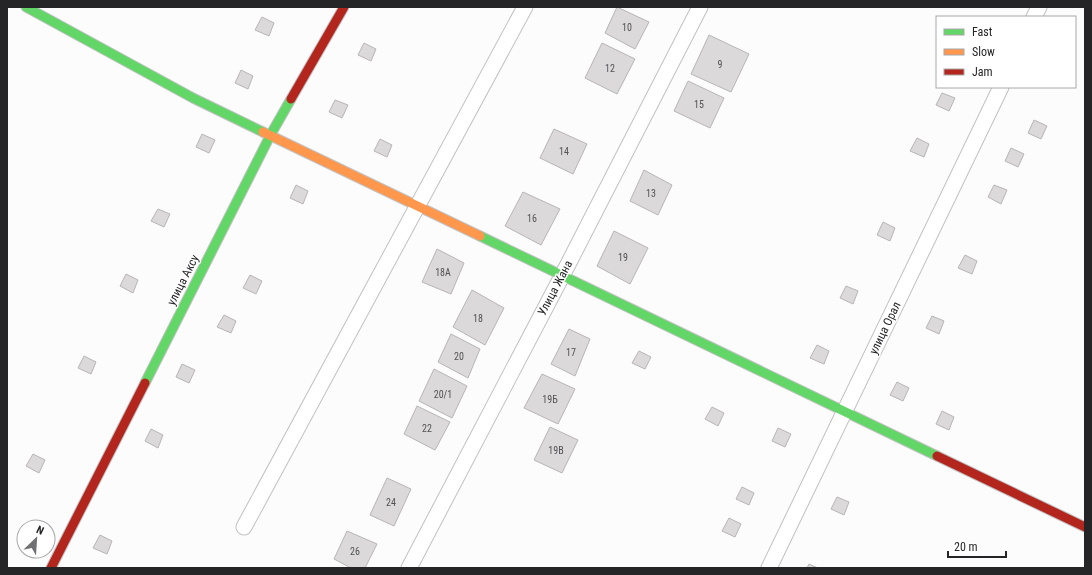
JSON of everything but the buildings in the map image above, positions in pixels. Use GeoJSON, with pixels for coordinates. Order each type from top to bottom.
{"type":"FeatureCollection","features":[{"type":"Feature","properties":{"kind":"street"},"geometry":{"type":"LineString","coordinates":[[26,7],[193,98],[271,134],[1085,528]]}},
{"type":"Feature","properties":{"kind":"street","name":"улица Аксу"},"geometry":{"type":"LineString","coordinates":[[51,568],[271,134],[344,7]]}},
{"type":"Feature","properties":{"kind":"street"},"geometry":{"type":"LineString","coordinates":[[244,527],[419,206],[525,7]]}},
{"type":"Feature","properties":{"kind":"street","name":"Улица Жана"},"geometry":{"type":"LineString","coordinates":[[409,568],[562,276],[700,7]]}},
{"type":"Feature","properties":{"kind":"street"},"geometry":{"type":"LineString","coordinates":[[1034,16],[1039,7]]}},
{"type":"Feature","properties":{"kind":"street","name":"улица Орал"},"geometry":{"type":"LineString","coordinates":[[769,568],[1001,88]]}},
{"type":"Feature","properties":{"kind":"traffic: fast"},"geometry":{"type":"LineString","coordinates":[[26,7],[193,98],[263,132]]}},
{"type":"Feature","properties":{"kind":"traffic: fast"},"geometry":{"type":"LineString","coordinates":[[145,383],[271,134],[291,99]]}},
{"type":"Feature","properties":{"kind":"traffic: fast"},"geometry":{"type":"LineString","coordinates":[[480,236],[937,456]]}},
{"type":"Feature","properties":{"kind":"traffic: slow"},"geometry":{"type":"LineString","coordinates":[[263,132],[480,236]]}},
{"type":"Feature","properties":{"kind":"traffic: jam"},"geometry":{"type":"LineString","coordinates":[[291,99],[344,7]]}},
{"type":"Feature","properties":{"kind":"traffic: jam"},"geometry":{"type":"LineString","coordinates":[[51,568],[145,383]]}},
{"type":"Feature","properties":{"kind":"traffic: jam"},"geometry":{"type":"LineString","coordinates":[[937,456],[1085,527]]}}]}
